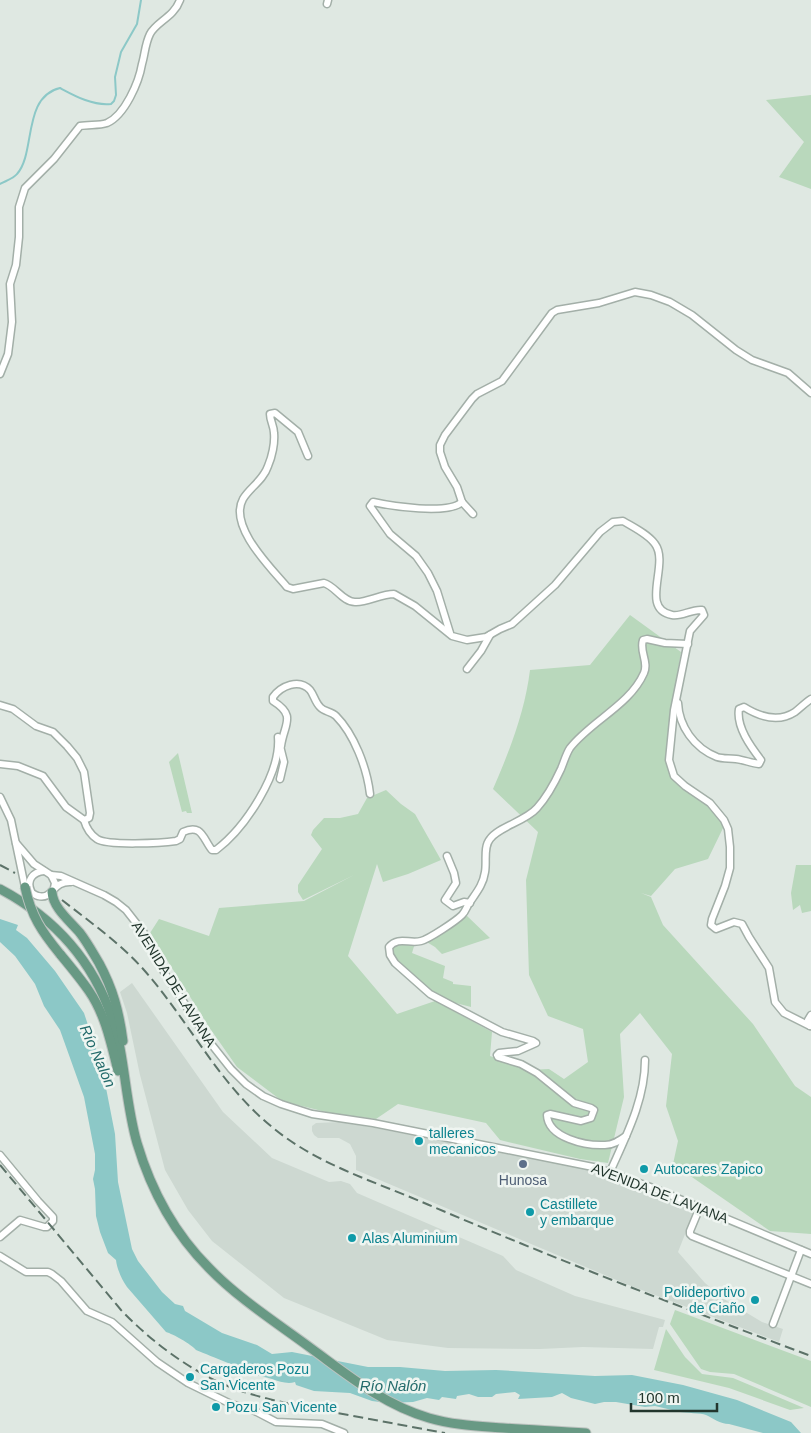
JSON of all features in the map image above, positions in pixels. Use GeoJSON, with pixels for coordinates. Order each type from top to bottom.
{"type":"FeatureCollection","features":[{"type":"Feature","properties":{"kind":"main road"},"geometry":{"type":"LineString","coordinates":[[0,889],[40,914],[58,930],[86,963],[105,999],[120,1047],[131,1122]]}},
{"type":"Feature","properties":{"kind":"main road"},"geometry":{"type":"LineString","coordinates":[[28,889],[28,902],[38,926],[90,992],[103,1019],[131,1122],[149,1176],[160,1201],[176,1229],[194,1252],[228,1286],[369,1390],[392,1403],[431,1419],[470,1426],[586,1433]]}},
{"type":"Feature","properties":{"kind":"main road"},"geometry":{"type":"LineString","coordinates":[[53,890],[56,905],[82,936],[99,962],[116,999],[123,1045],[127,1096]]}},
{"type":"Feature","properties":{"kind":"street"},"geometry":{"type":"LineString","coordinates":[[0,374],[8,354],[12,322],[10,284],[16,265],[19,207],[25,188],[54,159],[80,126],[97,125],[115,118],[131,96],[137,82],[144,49],[151,32],[177,8],[180,0]]}},
{"type":"Feature","properties":{"kind":"street"},"geometry":{"type":"LineString","coordinates":[[473,514],[462,502],[457,487],[447,472],[440,452],[440,445],[445,435],[472,399],[477,394],[502,381],[552,313],[557,310],[598,303],[635,292],[652,295],[692,314],[736,350],[752,360],[788,373],[811,393]]}},
{"type":"Feature","properties":{"kind":"street"},"geometry":{"type":"LineString","coordinates":[[308,456],[298,432],[274,413],[270,414],[274,434],[270,460],[262,479],[243,499],[240,513],[247,537],[279,578],[287,587],[293,589],[324,583],[328,584],[344,597],[354,602],[387,594],[399,596],[452,636],[467,640],[486,637],[512,624],[551,589],[600,532],[614,522],[624,521],[655,544],[658,550],[660,567],[655,598],[660,610],[672,615],[702,610],[704,615],[690,631],[678,693],[669,760],[672,773],[679,781],[705,798],[715,808],[724,820],[729,834],[730,868],[711,925],[716,929],[734,922],[742,924],[769,968],[775,1002],[784,1013],[810,1026]]}},
{"type":"Feature","properties":{"kind":"street"},"geometry":{"type":"LineString","coordinates":[[450,633],[437,591],[428,573],[416,556],[390,534],[370,506],[373,502],[398,507],[443,508],[462,502]]}},
{"type":"Feature","properties":{"kind":"street"},"geometry":{"type":"LineString","coordinates":[[468,669],[490,635]]}},
{"type":"Feature","properties":{"kind":"street"},"geometry":{"type":"LineString","coordinates":[[626,1136],[617,1143],[605,1145],[578,1143],[554,1131],[547,1119],[547,1115],[550,1114],[581,1121],[590,1118],[594,1110],[574,1103],[537,1073],[521,1064],[498,1057],[497,1055],[536,1043],[502,1032],[430,994],[395,963],[390,955],[389,947],[393,942],[421,941],[457,920],[465,911],[484,880],[486,847],[490,839],[528,816],[538,807],[557,778],[570,748],[638,685],[646,667],[642,645],[643,640],[688,644]]}},
{"type":"Feature","properties":{"kind":"street"},"geometry":{"type":"LineString","coordinates":[[0,764],[18,766],[43,776],[66,807],[84,820],[93,836],[104,841],[132,843],[171,842],[180,839],[183,832],[194,829],[200,832],[212,850],[216,850],[258,802],[275,766],[288,719],[283,708],[273,701],[273,697],[291,684],[304,686],[312,693],[318,706],[334,713],[345,728],[365,764],[370,794]]}},
{"type":"Feature","properties":{"kind":"street"},"geometry":{"type":"LineString","coordinates":[[678,693],[678,709],[681,722],[688,734],[700,746],[718,757],[758,764],[761,760],[748,743],[739,716],[739,709],[744,707],[766,717],[779,718],[793,713],[811,699]]}},
{"type":"Feature","properties":{"kind":"street"},"geometry":{"type":"LineString","coordinates":[[0,705],[13,710],[36,726],[53,732],[77,758],[84,772],[88,792],[90,813],[88,818],[84,820]]}},
{"type":"Feature","properties":{"kind":"street"},"geometry":{"type":"LineString","coordinates":[[278,737],[284,765],[280,779]]}},
{"type":"Feature","properties":{"kind":"street"},"geometry":{"type":"LineString","coordinates":[[0,797],[11,820],[28,889],[42,897],[64,882],[73,882]]}},
{"type":"Feature","properties":{"kind":"street"},"geometry":{"type":"LineString","coordinates":[[15,842],[34,864],[51,875],[55,883],[53,890]]}},
{"type":"Feature","properties":{"kind":"street"},"geometry":{"type":"LineString","coordinates":[[447,856],[456,883],[445,900],[453,906],[464,902],[470,903]]}},
{"type":"Feature","properties":{"kind":"street"},"geometry":{"type":"LineString","coordinates":[[28,889],[31,877],[38,871],[44,871]]}},
{"type":"Feature","properties":{"kind":"street","name":"AVENIDA DE LAVIANA"},"geometry":{"type":"LineString","coordinates":[[51,875],[60,876],[104,895],[126,910],[144,933],[165,974],[212,1046],[246,1084],[263,1096],[312,1114],[373,1123],[580,1163],[610,1172],[700,1207],[811,1254]]}},
{"type":"Feature","properties":{"kind":"street"},"geometry":{"type":"LineString","coordinates":[[810,1026],[808,1020],[811,1015]]}},
{"type":"Feature","properties":{"kind":"street"},"geometry":{"type":"LineString","coordinates":[[610,1172],[641,1098],[645,1079],[645,1060]]}},
{"type":"Feature","properties":{"kind":"street"},"geometry":{"type":"LineString","coordinates":[[0,1155],[53,1217],[53,1221],[44,1228],[20,1220],[0,1237]]}},
{"type":"Feature","properties":{"kind":"street"},"geometry":{"type":"LineString","coordinates":[[700,1207],[690,1231],[692,1236],[811,1284]]}},
{"type":"Feature","properties":{"kind":"street"},"geometry":{"type":"LineString","coordinates":[[773,1324],[801,1250]]}},
{"type":"Feature","properties":{"kind":"street"},"geometry":{"type":"LineString","coordinates":[[0,1256],[29,1273],[43,1272],[52,1274],[61,1280],[88,1311],[112,1322],[157,1362],[188,1383],[231,1404],[254,1410],[276,1422],[322,1424],[344,1433]]}},
{"type":"Feature","properties":{"kind":"shaded area"},"geometry":{"type":"Polygon","coordinates":[[[132,983],[223,1112],[272,1158],[329,1182],[341,1181],[350,1184],[357,1193],[503,1256],[516,1270],[575,1296],[665,1320],[663,1327],[659,1327],[653,1349],[583,1347],[540,1349],[448,1348],[387,1340],[284,1298],[212,1241],[188,1210],[165,1170],[140,1075],[127,1013],[120,992],[132,983]]]}},
{"type":"Feature","properties":{"kind":"shaded area"},"geometry":{"type":"Polygon","coordinates":[[[340,1122],[589,1170],[685,1207],[693,1214],[678,1252],[705,1283],[727,1301],[762,1322],[783,1329],[779,1342],[626,1284],[356,1170],[356,1156],[350,1144],[339,1138],[318,1138],[312,1131],[312,1126],[316,1123],[340,1122]]]}},
{"type":"Feature","properties":{"kind":"green space"},"geometry":{"type":"Polygon","coordinates":[[[811,95],[811,189],[779,177],[804,142],[766,100],[811,95]]]}},
{"type":"Feature","properties":{"kind":"green space"},"geometry":{"type":"Polygon","coordinates":[[[630,615],[681,652],[668,728],[667,768],[681,788],[701,800],[717,815],[724,826],[708,859],[675,869],[651,896],[641,893],[651,897],[663,925],[753,1024],[795,1086],[811,1097],[811,1234],[770,1231],[673,1164],[678,1141],[666,1106],[672,1054],[640,1013],[620,1034],[624,1097],[608,1163],[580,1159],[500,1140],[486,1123],[398,1104],[376,1119],[330,1113],[282,1101],[237,1067],[209,1027],[150,933],[159,919],[209,936],[219,908],[304,901],[354,875],[303,900],[298,892],[298,885],[322,849],[311,835],[313,830],[324,818],[340,818],[358,814],[367,798],[386,790],[415,814],[441,860],[383,882],[377,864],[348,956],[397,1014],[435,1001],[492,1032],[490,1056],[528,1070],[549,1069],[564,1079],[588,1062],[583,1029],[548,1016],[529,975],[526,880],[538,832],[493,789],[516,730],[530,670],[590,665],[630,615]]]}},
{"type":"Feature","properties":{"kind":"green space"},"geometry":{"type":"Polygon","coordinates":[[[178,753],[192,813],[182,812],[169,762],[178,753]]]}},
{"type":"Feature","properties":{"kind":"green space"},"geometry":{"type":"Polygon","coordinates":[[[796,865],[811,865],[811,911],[802,913],[800,905],[793,910],[791,893],[796,865]]]}},
{"type":"Feature","properties":{"kind":"green space"},"geometry":{"type":"Polygon","coordinates":[[[466,915],[490,938],[442,954],[425,941],[466,915]]]}},
{"type":"Feature","properties":{"kind":"green space"},"geometry":{"type":"Polygon","coordinates":[[[415,943],[412,953],[445,966],[443,978],[453,982],[453,984],[471,986],[471,1007],[444,1000],[432,993],[417,977],[396,960],[392,947],[394,944],[415,943]]]}},
{"type":"Feature","properties":{"kind":"green space"},"geometry":{"type":"Polygon","coordinates":[[[675,1310],[811,1361],[811,1407],[734,1374],[710,1372],[701,1369],[670,1324],[675,1310]]]}},
{"type":"Feature","properties":{"kind":"green space"},"geometry":{"type":"Polygon","coordinates":[[[666,1329],[685,1357],[702,1374],[733,1378],[804,1408],[790,1410],[729,1388],[654,1370],[666,1329]]]}},
{"type":"Feature","properties":{"kind":"water","name":"Río Nalón"},"geometry":{"type":"Polygon","coordinates":[[[0,919],[18,925],[16,930],[27,938],[55,971],[84,1013],[101,1064],[107,1093],[115,1134],[118,1182],[132,1249],[138,1261],[162,1292],[175,1304],[183,1306],[185,1311],[222,1333],[257,1345],[272,1354],[292,1352],[368,1367],[400,1367],[445,1371],[496,1370],[595,1376],[632,1375],[683,1385],[737,1400],[791,1422],[801,1433],[763,1433],[723,1423],[704,1414],[616,1402],[595,1404],[571,1398],[562,1393],[552,1397],[518,1399],[520,1395],[515,1392],[496,1394],[492,1397],[478,1397],[469,1394],[457,1396],[456,1399],[442,1397],[439,1400],[427,1398],[413,1402],[387,1403],[372,1401],[350,1393],[314,1391],[296,1385],[295,1382],[285,1383],[253,1375],[250,1370],[196,1350],[166,1332],[127,1287],[117,1267],[116,1260],[108,1253],[96,1216],[93,1179],[95,1154],[84,1097],[60,1030],[44,1006],[35,984],[15,956],[0,942],[0,919]]]}},
{"type":"Feature","properties":{"kind":"waterway"},"geometry":{"type":"LineString","coordinates":[[0,184],[15,176],[23,165],[35,114],[40,102],[48,93],[60,88],[91,102],[111,104],[114,101],[116,95],[115,77],[121,52],[137,24],[141,0]]}},
{"type":"Feature","properties":{"kind":"railway"},"geometry":{"type":"LineString","coordinates":[[0,865],[15,873]]}},
{"type":"Feature","properties":{"kind":"railway"},"geometry":{"type":"LineString","coordinates":[[62,900],[105,933],[135,960],[160,990],[220,1071],[253,1110],[289,1140],[308,1152],[347,1171],[524,1245],[811,1356]]}},
{"type":"Feature","properties":{"kind":"railway"},"geometry":{"type":"LineString","coordinates":[[0,1165],[121,1310],[162,1347],[184,1363],[223,1384],[253,1395],[300,1406],[445,1433]]}},
{"type":"Feature","properties":{"kind":"place","name":"talleres mecanicos"},"geometry":{"type":"Point","coordinates":[419,1141]}},
{"type":"Feature","properties":{"kind":"place","name":"Hunosa"},"geometry":{"type":"Point","coordinates":[523,1164]}},
{"type":"Feature","properties":{"kind":"place","name":"Autocares Zapico"},"geometry":{"type":"Point","coordinates":[644,1169]}},
{"type":"Feature","properties":{"kind":"place","name":"Castillete y embarque"},"geometry":{"type":"Point","coordinates":[530,1212]}},
{"type":"Feature","properties":{"kind":"place","name":"Alas Aluminium"},"geometry":{"type":"Point","coordinates":[352,1238]}},
{"type":"Feature","properties":{"kind":"place","name":"Polideportivo de Ciaño"},"geometry":{"type":"Point","coordinates":[755,1300]}},
{"type":"Feature","properties":{"kind":"place","name":"Cargaderos Pozu San Vicente"},"geometry":{"type":"Point","coordinates":[190,1377]}},
{"type":"Feature","properties":{"kind":"place","name":"Pozu San Vicente"},"geometry":{"type":"Point","coordinates":[216,1407]}}]}
